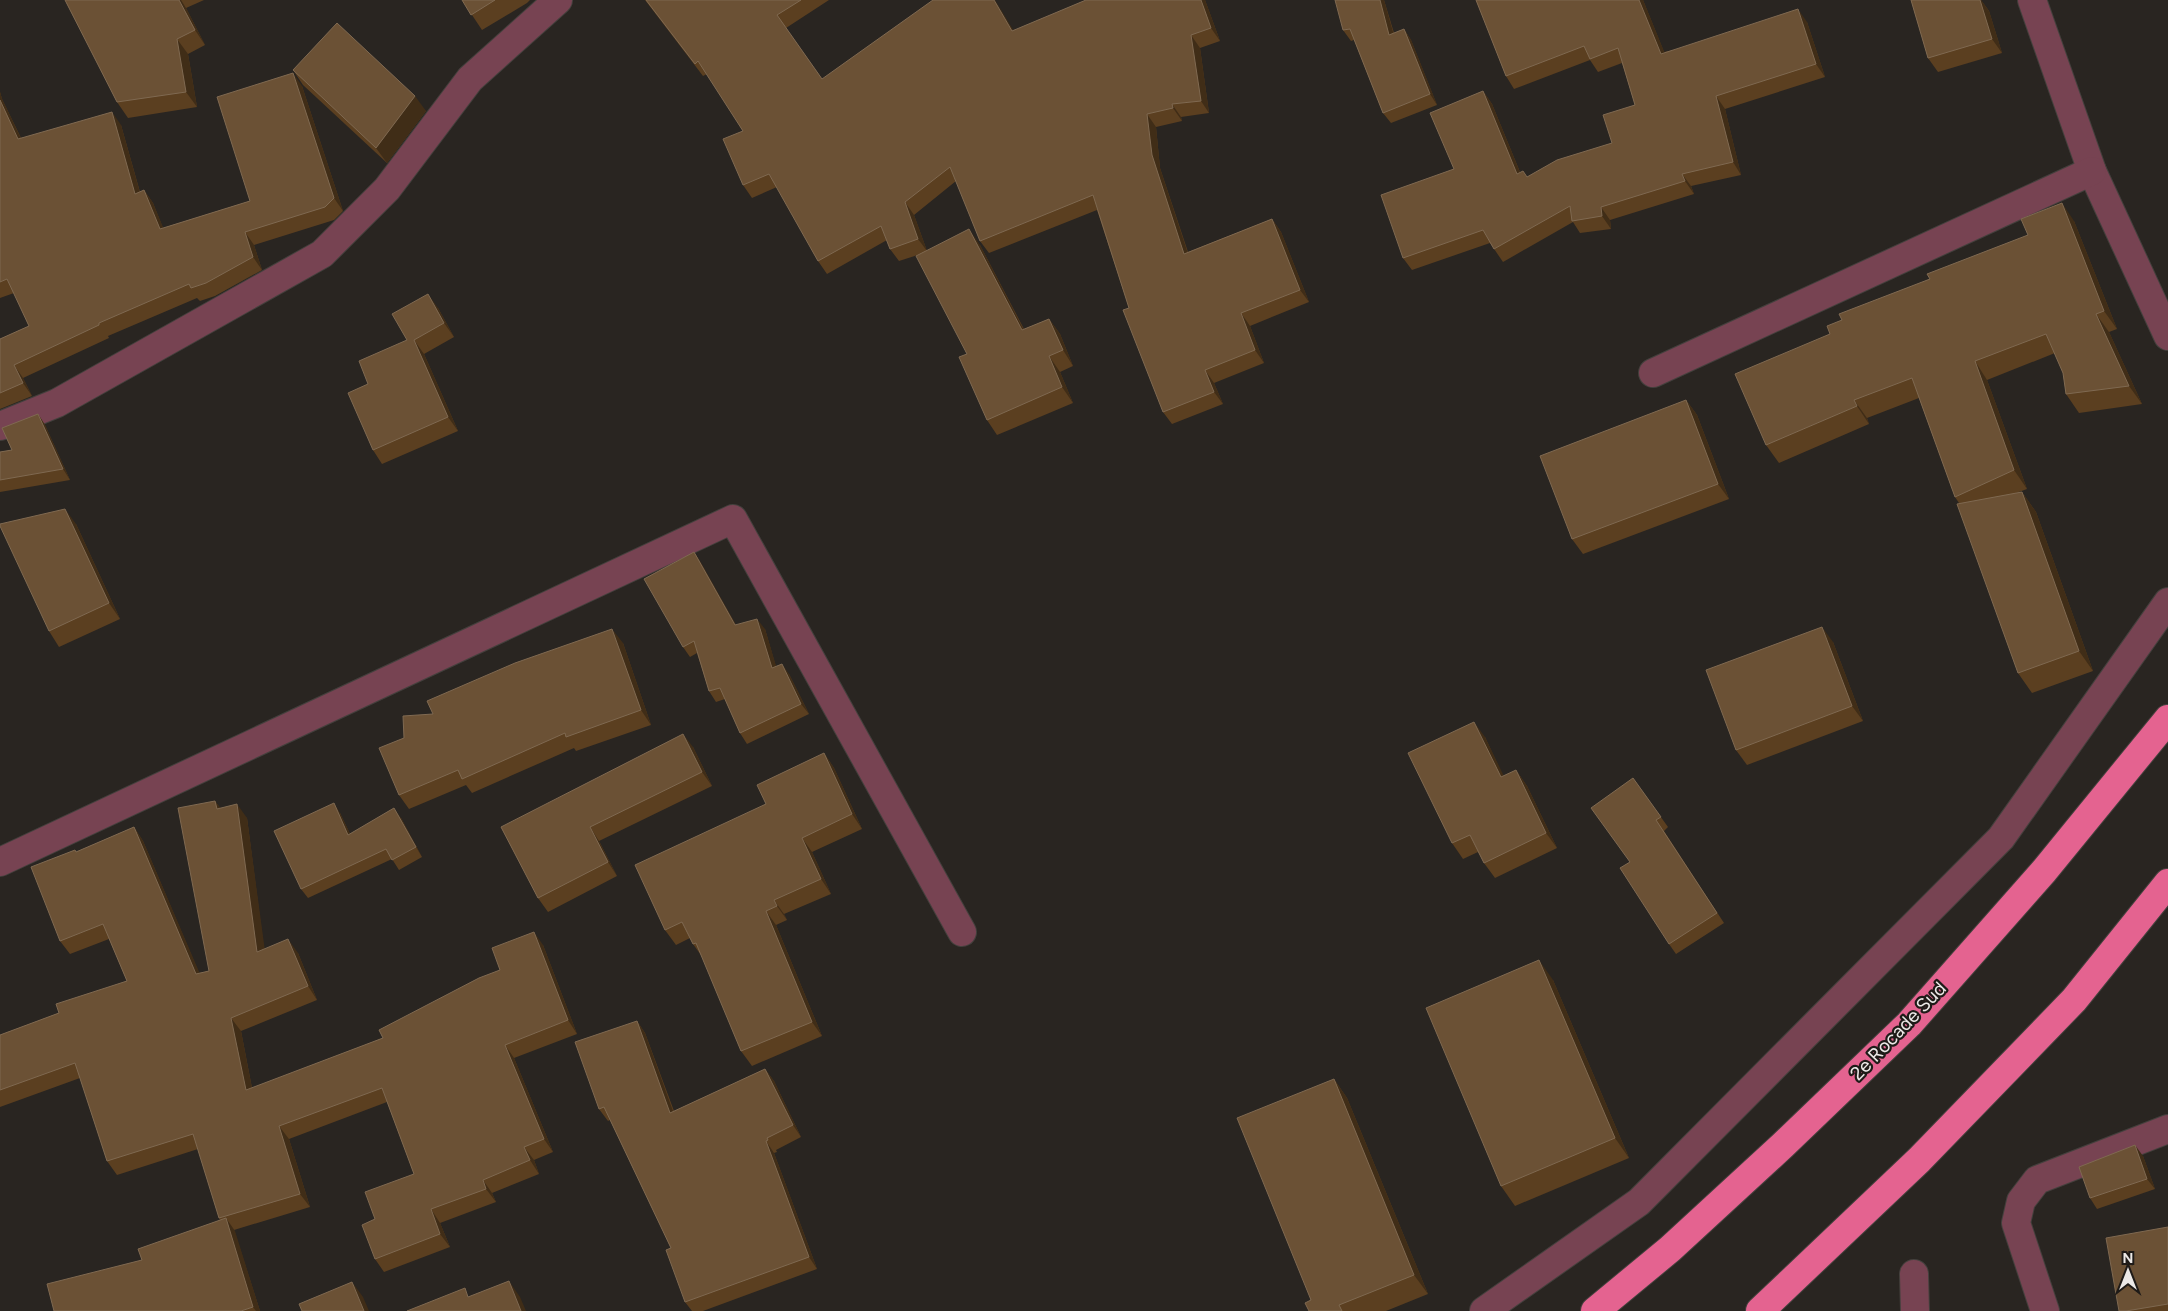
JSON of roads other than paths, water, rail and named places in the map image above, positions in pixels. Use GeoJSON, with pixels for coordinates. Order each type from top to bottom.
{"type":"FeatureCollection","features":[{"type":"Feature","properties":{"kind":"highway","name":"2e Rocade Sud"},"geometry":{"type":"LineString","coordinates":[[1596,1311],[1670,1249],[1783,1145],[1909,1024],[2044,871],[2168,719]]}},
{"type":"Feature","properties":{"kind":"highway"},"geometry":{"type":"LineString","coordinates":[[1760,1311],[1919,1160],[2074,1000],[2168,883]]}},
{"type":"Feature","properties":{"kind":"street"},"geometry":{"type":"LineString","coordinates":[[0,426],[57,403],[322,254],[387,189],[470,79],[558,0]]}},
{"type":"Feature","properties":{"kind":"street"},"geometry":{"type":"LineString","coordinates":[[2032,0],[2092,171],[2168,336]]}},
{"type":"Feature","properties":{"kind":"street"},"geometry":{"type":"LineString","coordinates":[[1653,373],[2092,171]]}},
{"type":"Feature","properties":{"kind":"street"},"geometry":{"type":"LineString","coordinates":[[0,862],[733,519],[962,932]]}},
{"type":"Feature","properties":{"kind":"street"},"geometry":{"type":"LineString","coordinates":[[1484,1311],[1640,1202],[2001,838],[2168,602]]}},
{"type":"Feature","properties":{"kind":"street"},"geometry":{"type":"LineString","coordinates":[[2045,1311],[2016,1223],[2021,1200],[2038,1180],[2168,1129]]}},
{"type":"Feature","properties":{"kind":"street"},"geometry":{"type":"LineString","coordinates":[[1914,1274],[1915,1311]]}}]}
